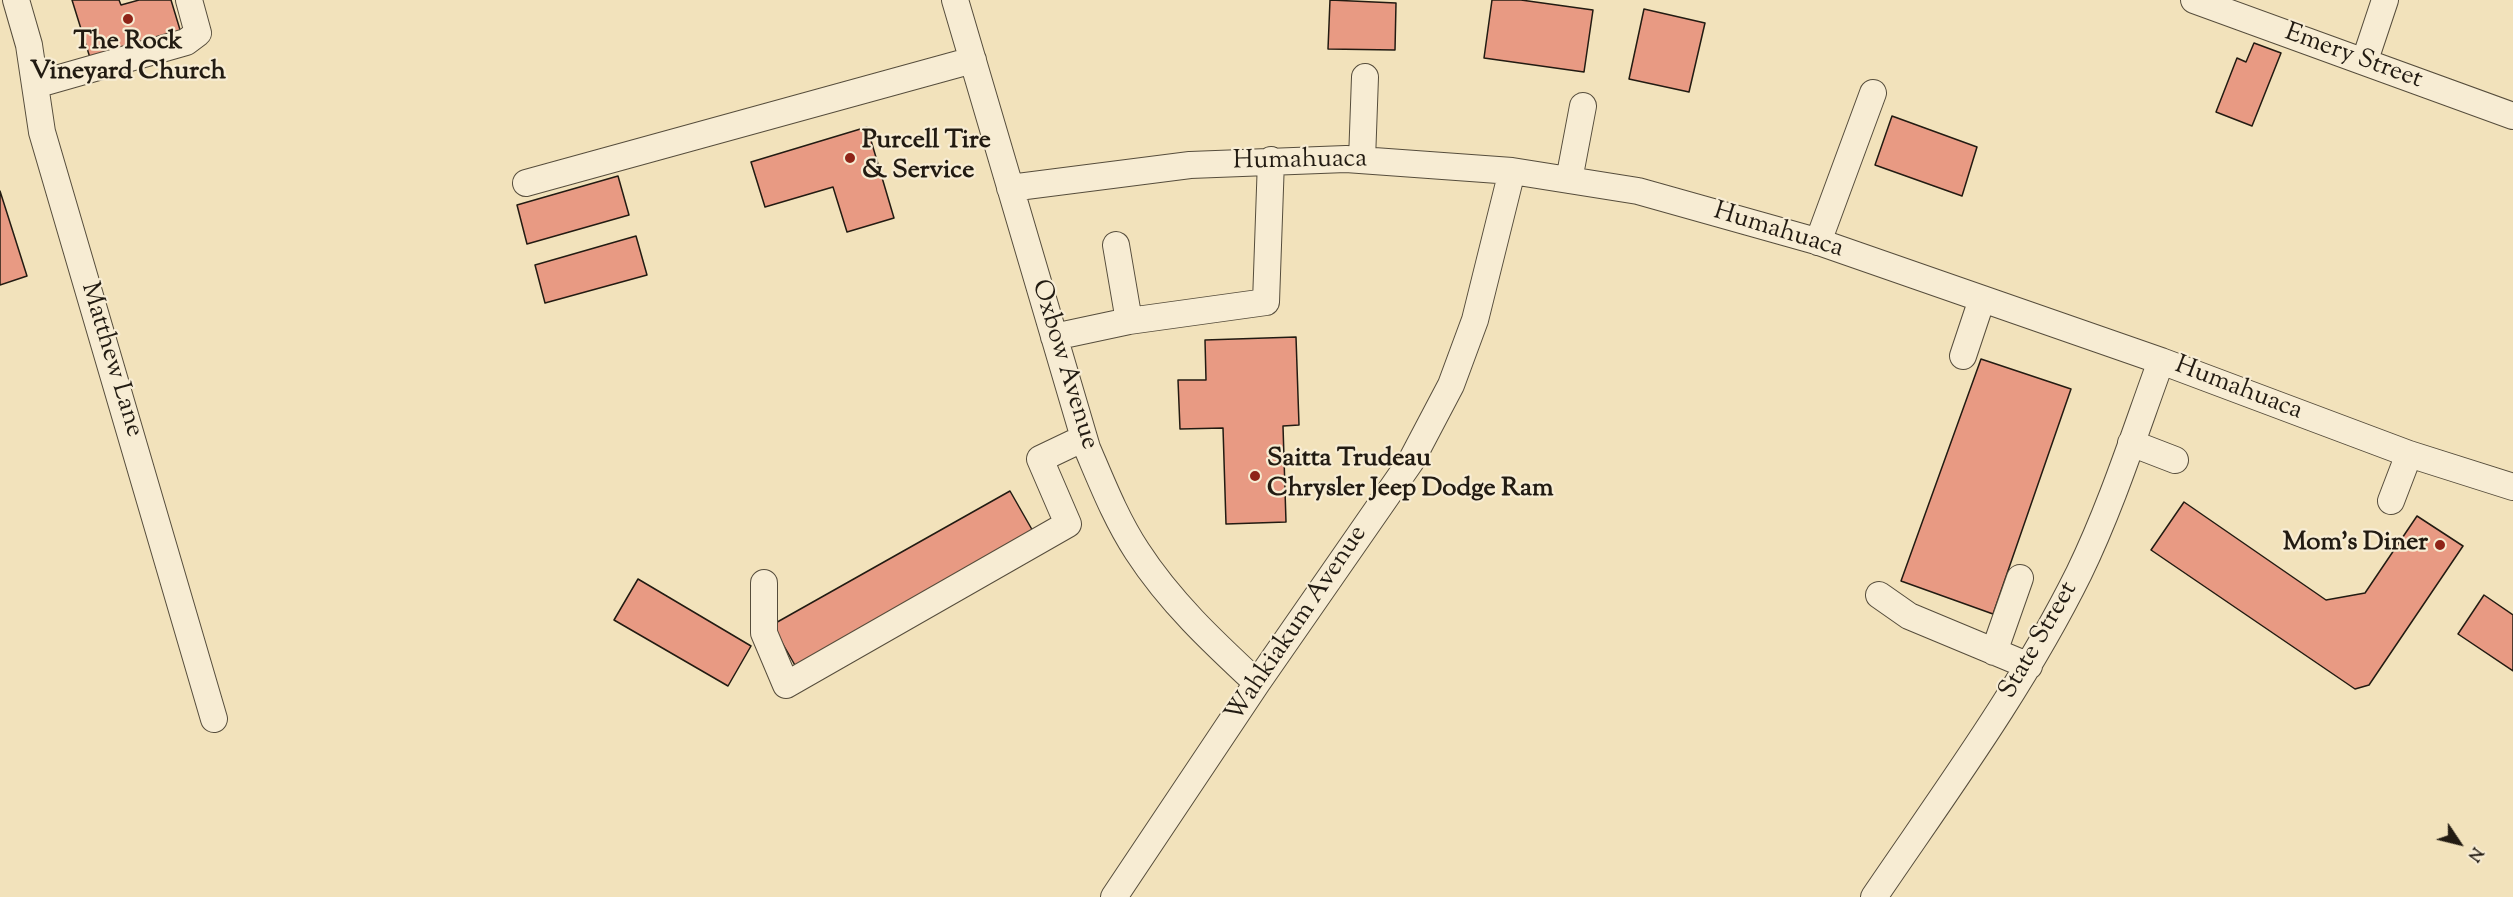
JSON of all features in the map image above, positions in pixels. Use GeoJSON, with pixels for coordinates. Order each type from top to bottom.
{"type":"FeatureCollection","features":[{"type":"Feature","properties":{"kind":"street","name":"Matthew Lane"},"geometry":{"type":"LineString","coordinates":[[16,0],[29,45],[42,132],[214,719]]}},
{"type":"Feature","properties":{"kind":"street"},"geometry":{"type":"LineString","coordinates":[[35,85],[186,42],[198,33],[189,0]]}},
{"type":"Feature","properties":{"kind":"street","name":"Oxbow Avenue"},"geometry":{"type":"LineString","coordinates":[[955,0],[1084,438],[1109,500],[1142,558],[1165,591],[1200,631],[1257,683]]}},
{"type":"Feature","properties":{"kind":"street","name":"Emery Street"},"geometry":{"type":"LineString","coordinates":[[2193,0],[2365,60],[2513,116]]}},
{"type":"Feature","properties":{"kind":"street"},"geometry":{"type":"LineString","coordinates":[[2365,60],[2385,0]]}},
{"type":"Feature","properties":{"kind":"street"},"geometry":{"type":"LineString","coordinates":[[526,183],[973,60]]}},
{"type":"Feature","properties":{"kind":"street"},"geometry":{"type":"LineString","coordinates":[[1362,160],[1365,77]]}},
{"type":"Feature","properties":{"kind":"street"},"geometry":{"type":"LineString","coordinates":[[1818,242],[1873,93]]}},
{"type":"Feature","properties":{"kind":"street"},"geometry":{"type":"LineString","coordinates":[[1569,180],[1583,106]]}},
{"type":"Feature","properties":{"kind":"street"},"geometry":{"type":"LineString","coordinates":[[1054,338],[1129,321],[1266,302],[1271,160]]}},
{"type":"Feature","properties":{"kind":"street","name":"Humahuaca"},"geometry":{"type":"LineString","coordinates":[[1010,188],[1169,167],[1271,160],[1362,160],[1512,171],[1638,191],[1818,242],[2161,361],[2409,454],[2513,487]]}},
{"type":"Feature","properties":{"kind":"street","name":"Wahkiakum Avenue"},"geometry":{"type":"LineString","coordinates":[[1114,897],[1257,683],[1411,461],[1451,385],[1475,320],[1512,171]]}},
{"type":"Feature","properties":{"kind":"street"},"geometry":{"type":"LineString","coordinates":[[1116,245],[1129,321]]}},
{"type":"Feature","properties":{"kind":"street"},"geometry":{"type":"LineString","coordinates":[[1963,356],[1982,299]]}},
{"type":"Feature","properties":{"kind":"street","name":"State Street"},"geometry":{"type":"LineString","coordinates":[[1874,897],[2029,666],[2079,573],[2117,487],[2161,361]]}},
{"type":"Feature","properties":{"kind":"street"},"geometry":{"type":"LineString","coordinates":[[765,583],[764,633],[786,685],[1068,524],[1040,459],[1084,438]]}},
{"type":"Feature","properties":{"kind":"street"},"geometry":{"type":"LineString","coordinates":[[2131,443],[2175,460]]}},
{"type":"Feature","properties":{"kind":"street"},"geometry":{"type":"LineString","coordinates":[[2391,501],[2409,454]]}},
{"type":"Feature","properties":{"kind":"street"},"geometry":{"type":"LineString","coordinates":[[1994,652],[2020,578]]}},
{"type":"Feature","properties":{"kind":"street"},"geometry":{"type":"LineString","coordinates":[[1879,595],[1909,616],[2029,666]]}},
{"type":"Feature","properties":{"kind":"building","name":"The Rock Vineyard Church"},"geometry":{"type":"Polygon","coordinates":[[[72,0],[119,0],[121,5],[139,0],[171,0],[181,33],[91,61],[72,0]]]}},
{"type":"Feature","properties":{"kind":"building"},"geometry":{"type":"Polygon","coordinates":[[[1330,0],[1396,3],[1395,50],[1328,49],[1330,0]]]}},
{"type":"Feature","properties":{"kind":"building"},"geometry":{"type":"Polygon","coordinates":[[[1492,0],[1521,0],[1593,10],[1584,72],[1484,58],[1492,0]]]}},
{"type":"Feature","properties":{"kind":"building"},"geometry":{"type":"Polygon","coordinates":[[[1644,9],[1705,23],[1689,92],[1629,79],[1644,9]]]}},
{"type":"Feature","properties":{"kind":"building"},"geometry":{"type":"Polygon","coordinates":[[[2254,43],[2281,53],[2252,126],[2216,112],[2237,58],[2246,62],[2254,43]]]}},
{"type":"Feature","properties":{"kind":"building"},"geometry":{"type":"Polygon","coordinates":[[[1892,116],[1977,147],[1962,196],[1875,165],[1892,116]]]}},
{"type":"Feature","properties":{"kind":"building"},"geometry":{"type":"Polygon","coordinates":[[[867,127],[894,218],[847,232],[833,187],[765,207],[751,162],[867,127]]]}},
{"type":"Feature","properties":{"kind":"building"},"geometry":{"type":"Polygon","coordinates":[[[618,176],[629,215],[527,244],[517,205],[618,176]]]}},
{"type":"Feature","properties":{"kind":"building"},"geometry":{"type":"Polygon","coordinates":[[[0,191],[27,276],[0,285],[0,191]]]}},
{"type":"Feature","properties":{"kind":"building"},"geometry":{"type":"Polygon","coordinates":[[[636,236],[647,275],[545,303],[535,265],[636,236]]]}},
{"type":"Feature","properties":{"kind":"building","name":"Saitta Trudeau Chrysler Jeep Dodge Ram"},"geometry":{"type":"Polygon","coordinates":[[[1296,337],[1299,425],[1283,426],[1286,522],[1226,524],[1223,428],[1180,429],[1178,380],[1206,380],[1205,340],[1296,337]]]}},
{"type":"Feature","properties":{"kind":"building"},"geometry":{"type":"Polygon","coordinates":[[[1981,359],[2071,389],[1993,614],[1901,581],[1981,359]]]}},
{"type":"Feature","properties":{"kind":"building"},"geometry":{"type":"Polygon","coordinates":[[[1010,491],[1034,533],[796,667],[772,625],[1010,491]]]}},
{"type":"Feature","properties":{"kind":"building"},"geometry":{"type":"Polygon","coordinates":[[[2184,502],[2326,600],[2365,593],[2417,516],[2463,546],[2369,685],[2355,689],[2151,550],[2184,502]]]}},
{"type":"Feature","properties":{"kind":"building"},"geometry":{"type":"Polygon","coordinates":[[[638,579],[751,646],[728,686],[614,620],[638,579]]]}},
{"type":"Feature","properties":{"kind":"building"},"geometry":{"type":"Polygon","coordinates":[[[2484,595],[2513,615],[2513,671],[2458,634],[2484,595]]]}},
{"type":"Feature","properties":{"kind":"place","name":"The Rock Vineyard Church"},"geometry":{"type":"Point","coordinates":[128,19]}},
{"type":"Feature","properties":{"kind":"place","name":"Purcell Tire & Service"},"geometry":{"type":"Point","coordinates":[850,158]}},
{"type":"Feature","properties":{"kind":"place","name":"Saitta Trudeau Chrysler Jeep Dodge Ram"},"geometry":{"type":"Point","coordinates":[1255,476]}},
{"type":"Feature","properties":{"kind":"place","name":"Mom's Diner"},"geometry":{"type":"Point","coordinates":[2440,545]}}]}
